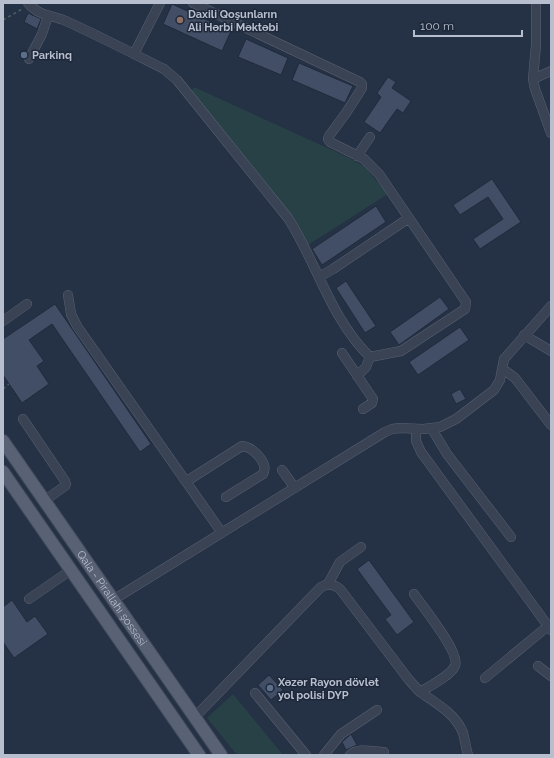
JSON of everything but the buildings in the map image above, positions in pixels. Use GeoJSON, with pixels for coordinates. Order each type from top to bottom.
{"type":"FeatureCollection","features":[{"type":"Feature","properties":{"kind":"main road","name":"Qala - Pirallahı şossesi"},"geometry":{"type":"LineString","coordinates":[[3,441],[221,755]]}},
{"type":"Feature","properties":{"kind":"main road","name":"Qala - Pirallahı şossesi"},"geometry":{"type":"LineString","coordinates":[[3,472],[199,755]]}},
{"type":"Feature","properties":{"kind":"street"},"geometry":{"type":"LineString","coordinates":[[134,54],[160,3]]}},
{"type":"Feature","properties":{"kind":"street"},"geometry":{"type":"LineString","coordinates":[[193,3],[362,84],[362,88],[328,139],[330,142],[357,156],[372,166],[379,174],[466,302],[465,309],[401,351],[370,357]]}},
{"type":"Feature","properties":{"kind":"street"},"geometry":{"type":"LineString","coordinates":[[536,3],[539,43],[533,80],[551,133]]}},
{"type":"Feature","properties":{"kind":"street"},"geometry":{"type":"LineString","coordinates":[[28,4],[35,11],[65,21],[164,68],[177,80],[288,218],[302,241],[336,311],[357,342],[370,357]]}},
{"type":"Feature","properties":{"kind":"street"},"geometry":{"type":"LineString","coordinates":[[29,59],[42,34],[48,16]]}},
{"type":"Feature","properties":{"kind":"street"},"geometry":{"type":"LineString","coordinates":[[533,80],[551,71]]}},
{"type":"Feature","properties":{"kind":"street"},"geometry":{"type":"LineString","coordinates":[[357,156],[370,137]]}},
{"type":"Feature","properties":{"kind":"street"},"geometry":{"type":"LineString","coordinates":[[319,277],[409,218]]}},
{"type":"Feature","properties":{"kind":"street"},"geometry":{"type":"LineString","coordinates":[[68,295],[71,314],[77,326],[222,533]]}},
{"type":"Feature","properties":{"kind":"street"},"geometry":{"type":"LineString","coordinates":[[3,321],[27,304]]}},
{"type":"Feature","properties":{"kind":"street"},"geometry":{"type":"LineString","coordinates":[[113,600],[385,432],[396,429],[432,429],[452,422],[494,390],[500,380],[504,359],[551,306]]}},
{"type":"Feature","properties":{"kind":"street"},"geometry":{"type":"LineString","coordinates":[[524,335],[551,351]]}},
{"type":"Feature","properties":{"kind":"street"},"geometry":{"type":"LineString","coordinates":[[342,353],[373,399],[372,403],[363,409]]}},
{"type":"Feature","properties":{"kind":"street"},"geometry":{"type":"LineString","coordinates":[[357,376],[366,367],[370,357]]}},
{"type":"Feature","properties":{"kind":"street"},"geometry":{"type":"LineString","coordinates":[[502,370],[515,378],[551,425]]}},
{"type":"Feature","properties":{"kind":"street"},"geometry":{"type":"LineString","coordinates":[[23,419],[66,481],[64,486],[44,501]]}},
{"type":"Feature","properties":{"kind":"street"},"geometry":{"type":"LineString","coordinates":[[416,429],[416,441],[421,452],[550,628],[485,678]]}},
{"type":"Feature","properties":{"kind":"street"},"geometry":{"type":"LineString","coordinates":[[432,429],[447,454],[511,537]]}},
{"type":"Feature","properties":{"kind":"street"},"geometry":{"type":"LineString","coordinates":[[187,481],[242,446],[247,446],[252,449],[264,464],[265,470],[263,474],[226,497]]}},
{"type":"Feature","properties":{"kind":"street"},"geometry":{"type":"LineString","coordinates":[[282,470],[295,488]]}},
{"type":"Feature","properties":{"kind":"street"},"geometry":{"type":"LineString","coordinates":[[328,584],[340,562],[361,547]]}},
{"type":"Feature","properties":{"kind":"street"},"geometry":{"type":"LineString","coordinates":[[29,599],[71,570]]}},
{"type":"Feature","properties":{"kind":"street"},"geometry":{"type":"LineString","coordinates":[[194,718],[321,587],[328,584],[340,589],[409,680],[420,692],[446,710],[457,722],[463,734],[468,755]]}},
{"type":"Feature","properties":{"kind":"street"},"geometry":{"type":"LineString","coordinates":[[414,594],[451,646],[456,661],[456,665],[448,674],[420,692]]}},
{"type":"Feature","properties":{"kind":"street"},"geometry":{"type":"LineString","coordinates":[[538,666],[551,676]]}},
{"type":"Feature","properties":{"kind":"street"},"geometry":{"type":"LineString","coordinates":[[256,693],[306,755]]}},
{"type":"Feature","properties":{"kind":"street"},"geometry":{"type":"LineString","coordinates":[[324,755],[341,734],[377,710]]}},
{"type":"Feature","properties":{"kind":"street"},"geometry":{"type":"LineString","coordinates":[[350,755],[358,751],[384,752]]}},
{"type":"Feature","properties":{"kind":"path"},"geometry":{"type":"LineString","coordinates":[[3,20],[28,4]]}},
{"type":"Feature","properties":{"kind":"path"},"geometry":{"type":"LineString","coordinates":[[3,389],[9,384]]}},
{"type":"Feature","properties":{"kind":"green space"},"geometry":{"type":"Polygon","coordinates":[[[194,87],[364,166],[388,194],[308,245],[295,220],[191,92],[194,87]]]}},
{"type":"Feature","properties":{"kind":"green space"},"geometry":{"type":"Polygon","coordinates":[[[233,694],[283,755],[237,755],[207,718],[233,694]]]}},
{"type":"Feature","properties":{"kind":"place","name":"Daxili Qoşunların Ali Hərbi Məktəbi"},"geometry":{"type":"Point","coordinates":[180,20]}},
{"type":"Feature","properties":{"kind":"place","name":"Parkinq"},"geometry":{"type":"Point","coordinates":[24,55]}},
{"type":"Feature","properties":{"kind":"place","name":"Xəzər Rayon dövlət yol polisi DYP"},"geometry":{"type":"Point","coordinates":[270,688]}}]}
